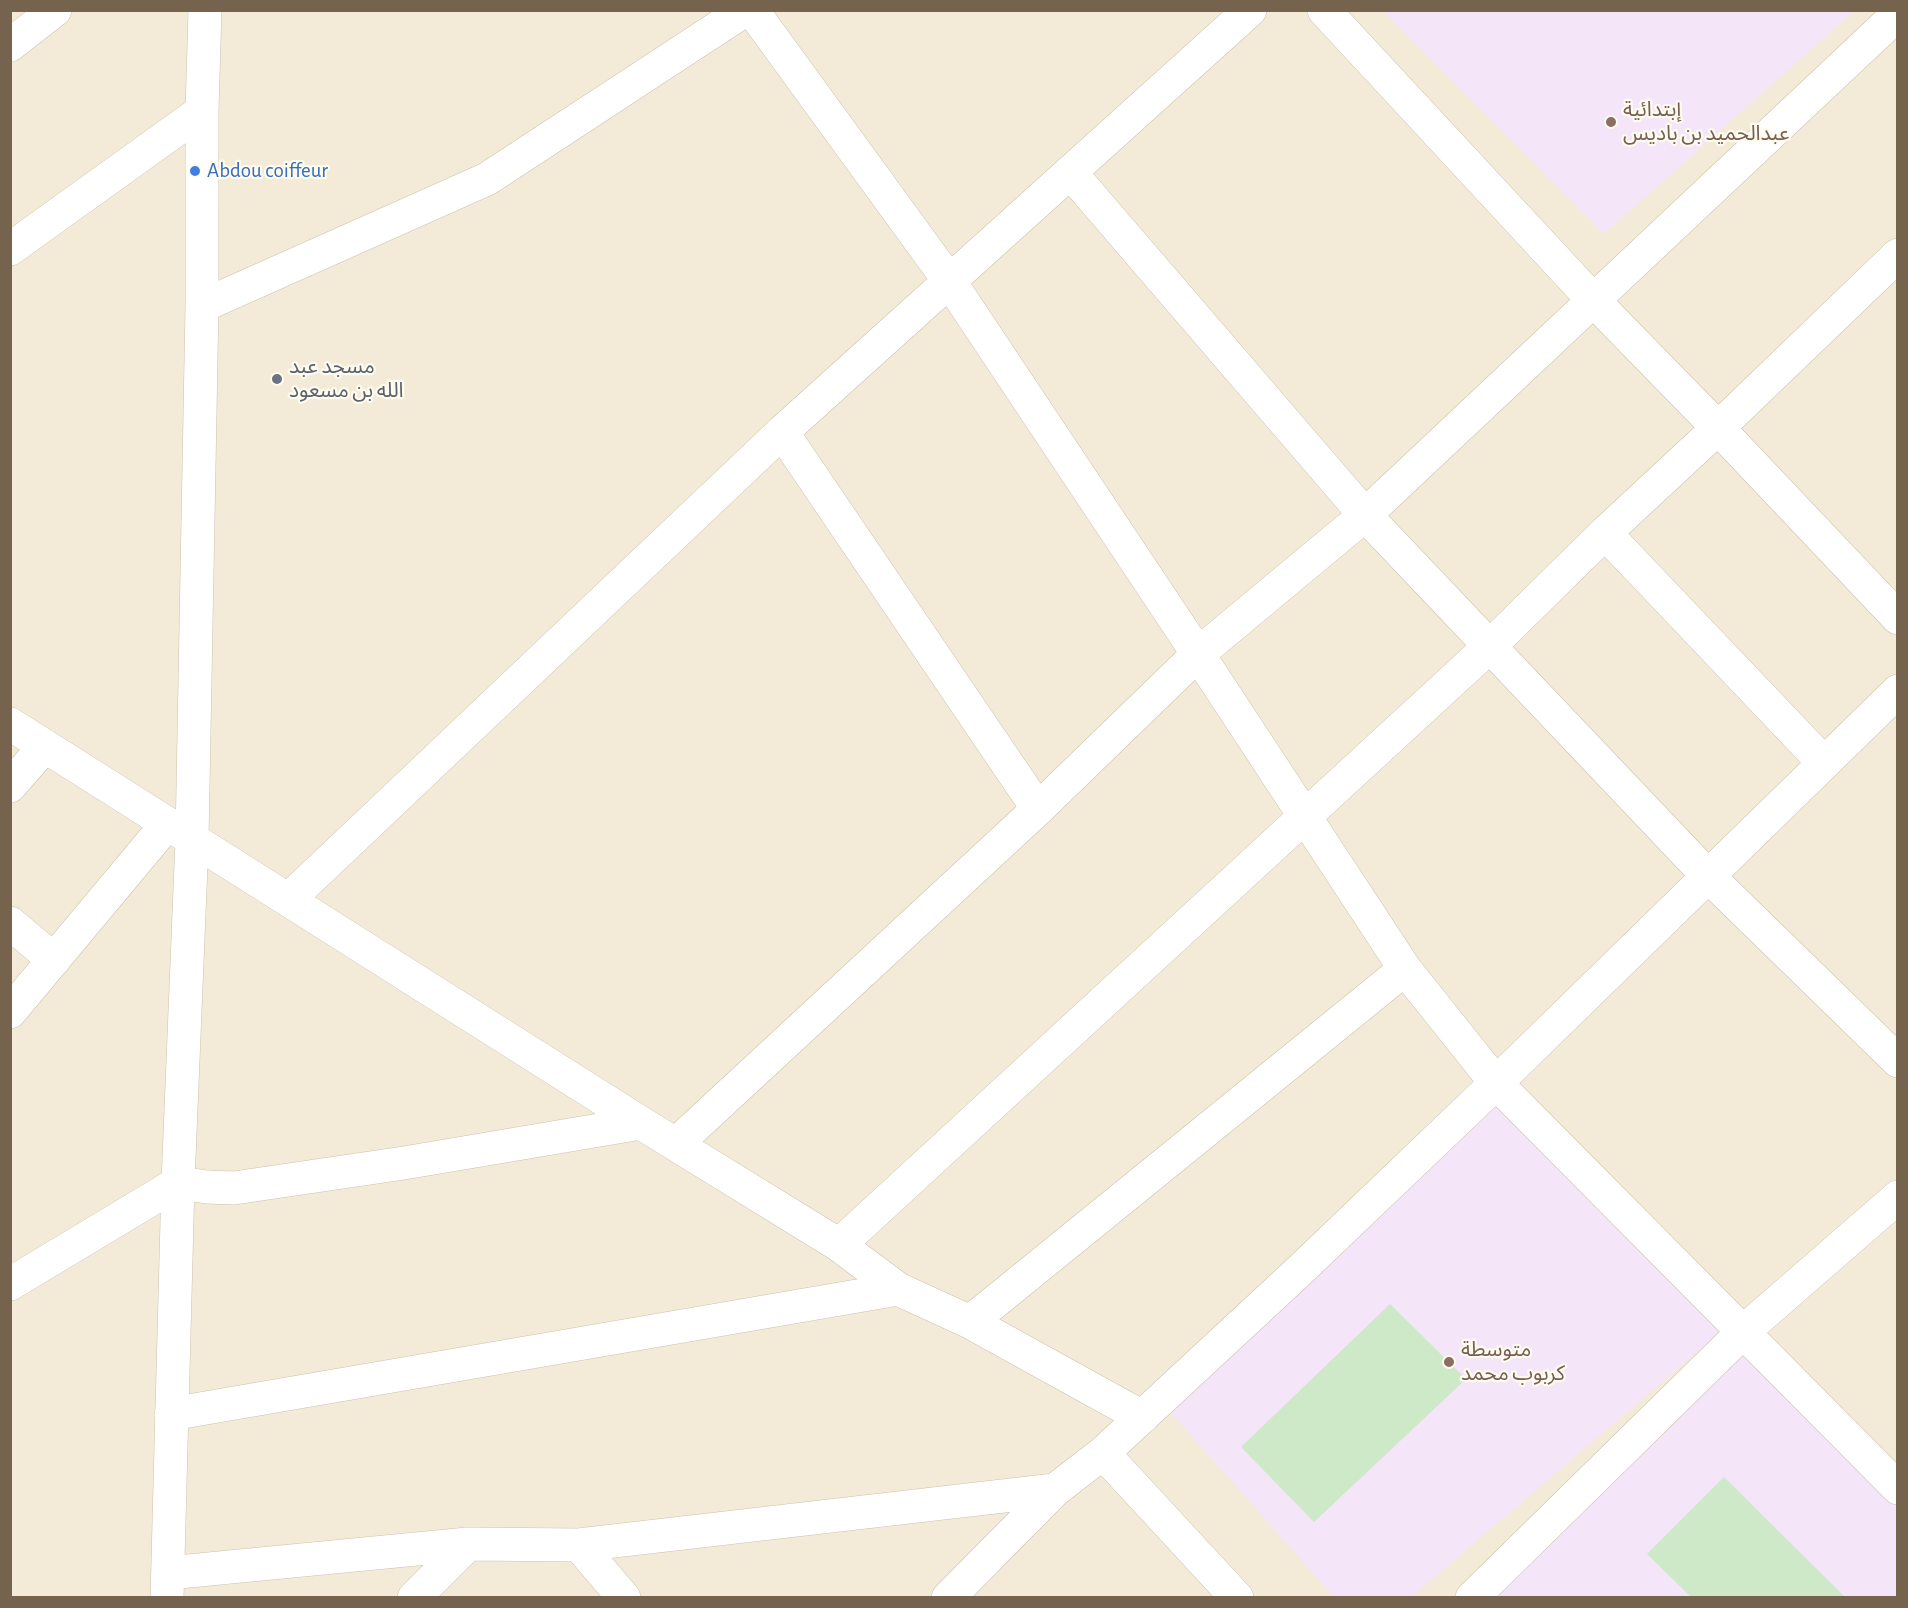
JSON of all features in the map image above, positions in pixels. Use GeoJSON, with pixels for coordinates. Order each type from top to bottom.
{"type":"FeatureCollection","features":[{"type":"Feature","properties":{"kind":"street"},"geometry":{"type":"LineString","coordinates":[[10,45],[55,10]]}},
{"type":"Feature","properties":{"kind":"street"},"geometry":{"type":"LineString","coordinates":[[205,10],[202,111],[202,306],[179,832],[178,1183],[167,1585],[468,1544],[579,1545],[1055,1490]]}},
{"type":"Feature","properties":{"kind":"street"},"geometry":{"type":"LineString","coordinates":[[202,306],[487,179],[745,10]]}},
{"type":"Feature","properties":{"kind":"street"},"geometry":{"type":"LineString","coordinates":[[752,10],[950,282],[1405,969],[1496,1083],[1898,1488]]}},
{"type":"Feature","properties":{"kind":"street"},"geometry":{"type":"LineString","coordinates":[[289,899],[782,432],[1250,10]]}},
{"type":"Feature","properties":{"kind":"street"},"geometry":{"type":"LineString","coordinates":[[1324,10],[1594,301],[1898,618]]}},
{"type":"Feature","properties":{"kind":"street"},"geometry":{"type":"LineString","coordinates":[[676,1144],[1038,809],[1198,654],[1365,515],[1898,14]]}},
{"type":"Feature","properties":{"kind":"street"},"geometry":{"type":"LineString","coordinates":[[10,249],[202,111]]}},
{"type":"Feature","properties":{"kind":"street"},"geometry":{"type":"LineString","coordinates":[[1070,172],[1365,515],[1707,875],[1898,1062]]}},
{"type":"Feature","properties":{"kind":"street"},"geometry":{"type":"LineString","coordinates":[[839,1245],[1489,647],[1605,533],[1898,255]]}},
{"type":"Feature","properties":{"kind":"street"},"geometry":{"type":"LineString","coordinates":[[782,432],[1038,809]]}},
{"type":"Feature","properties":{"kind":"street"},"geometry":{"type":"LineString","coordinates":[[1605,533],[1824,763]]}},
{"type":"Feature","properties":{"kind":"street"},"geometry":{"type":"LineString","coordinates":[[948,1598],[1055,1490],[1103,1453],[1496,1083],[1898,690]]}},
{"type":"Feature","properties":{"kind":"street"},"geometry":{"type":"LineString","coordinates":[[10,724],[641,1123],[839,1245],[898,1289],[970,1322],[1142,1417]]}},
{"type":"Feature","properties":{"kind":"street"},"geometry":{"type":"LineString","coordinates":[[10,786],[45,746]]}},
{"type":"Feature","properties":{"kind":"street"},"geometry":{"type":"LineString","coordinates":[[10,1012],[54,960],[179,832]]}},
{"type":"Feature","properties":{"kind":"street"},"geometry":{"type":"LineString","coordinates":[[10,923],[54,960]]}},
{"type":"Feature","properties":{"kind":"street"},"geometry":{"type":"LineString","coordinates":[[970,1322],[1405,969]]}},
{"type":"Feature","properties":{"kind":"street"},"geometry":{"type":"LineString","coordinates":[[10,1284],[178,1183],[234,1188],[404,1163],[641,1123]]}},
{"type":"Feature","properties":{"kind":"street"},"geometry":{"type":"LineString","coordinates":[[1472,1598],[1744,1332],[1898,1197]]}},
{"type":"Feature","properties":{"kind":"street"},"geometry":{"type":"LineString","coordinates":[[171,1414],[898,1289]]}},
{"type":"Feature","properties":{"kind":"street"},"geometry":{"type":"LineString","coordinates":[[1103,1453],[1237,1598]]}},
{"type":"Feature","properties":{"kind":"street"},"geometry":{"type":"LineString","coordinates":[[414,1598],[468,1544]]}},
{"type":"Feature","properties":{"kind":"street"},"geometry":{"type":"LineString","coordinates":[[579,1545],[624,1598]]}},
{"type":"Feature","properties":{"kind":"shaded area"},"geometry":{"type":"Polygon","coordinates":[[[11,11],[1897,11],[1897,1597],[11,1597],[11,11]]]}},
{"type":"Feature","properties":{"kind":"shaded area","name":"إبتدائية عبدالحميد بن باديس"},"geometry":{"type":"Polygon","coordinates":[[[1383,11],[1854,11],[1604,234],[1383,11]]]}},
{"type":"Feature","properties":{"kind":"shaded area","name":"متوسطة كربوب محمد"},"geometry":{"type":"Polygon","coordinates":[[[1506,1091],[1737,1318],[1411,1597],[1334,1597],[1165,1406],[1506,1091]]]}},
{"type":"Feature","properties":{"kind":"shaded area"},"geometry":{"type":"Polygon","coordinates":[[[1752,1330],[1897,1495],[1897,1597],[1483,1598],[1752,1330]]]}},
{"type":"Feature","properties":{"kind":"green space"},"geometry":{"type":"Polygon","coordinates":[[[1390,1304],[1466,1379],[1314,1522],[1241,1447],[1390,1304]]]}},
{"type":"Feature","properties":{"kind":"green space"},"geometry":{"type":"Polygon","coordinates":[[[1724,1477],[1845,1597],[1691,1597],[1647,1554],[1724,1477]]]}},
{"type":"Feature","properties":{"kind":"place","name":"إبتدائية عبدالحميد بن باديس"},"geometry":{"type":"Point","coordinates":[1611,122]}},
{"type":"Feature","properties":{"kind":"place","name":"Abdou coiffeur"},"geometry":{"type":"Point","coordinates":[195,171]}},
{"type":"Feature","properties":{"kind":"place","name":"مسجد عبد الله بن مسعود"},"geometry":{"type":"Point","coordinates":[277,379]}},
{"type":"Feature","properties":{"kind":"place","name":"متوسطة كربوب محمد"},"geometry":{"type":"Point","coordinates":[1449,1362]}}]}
